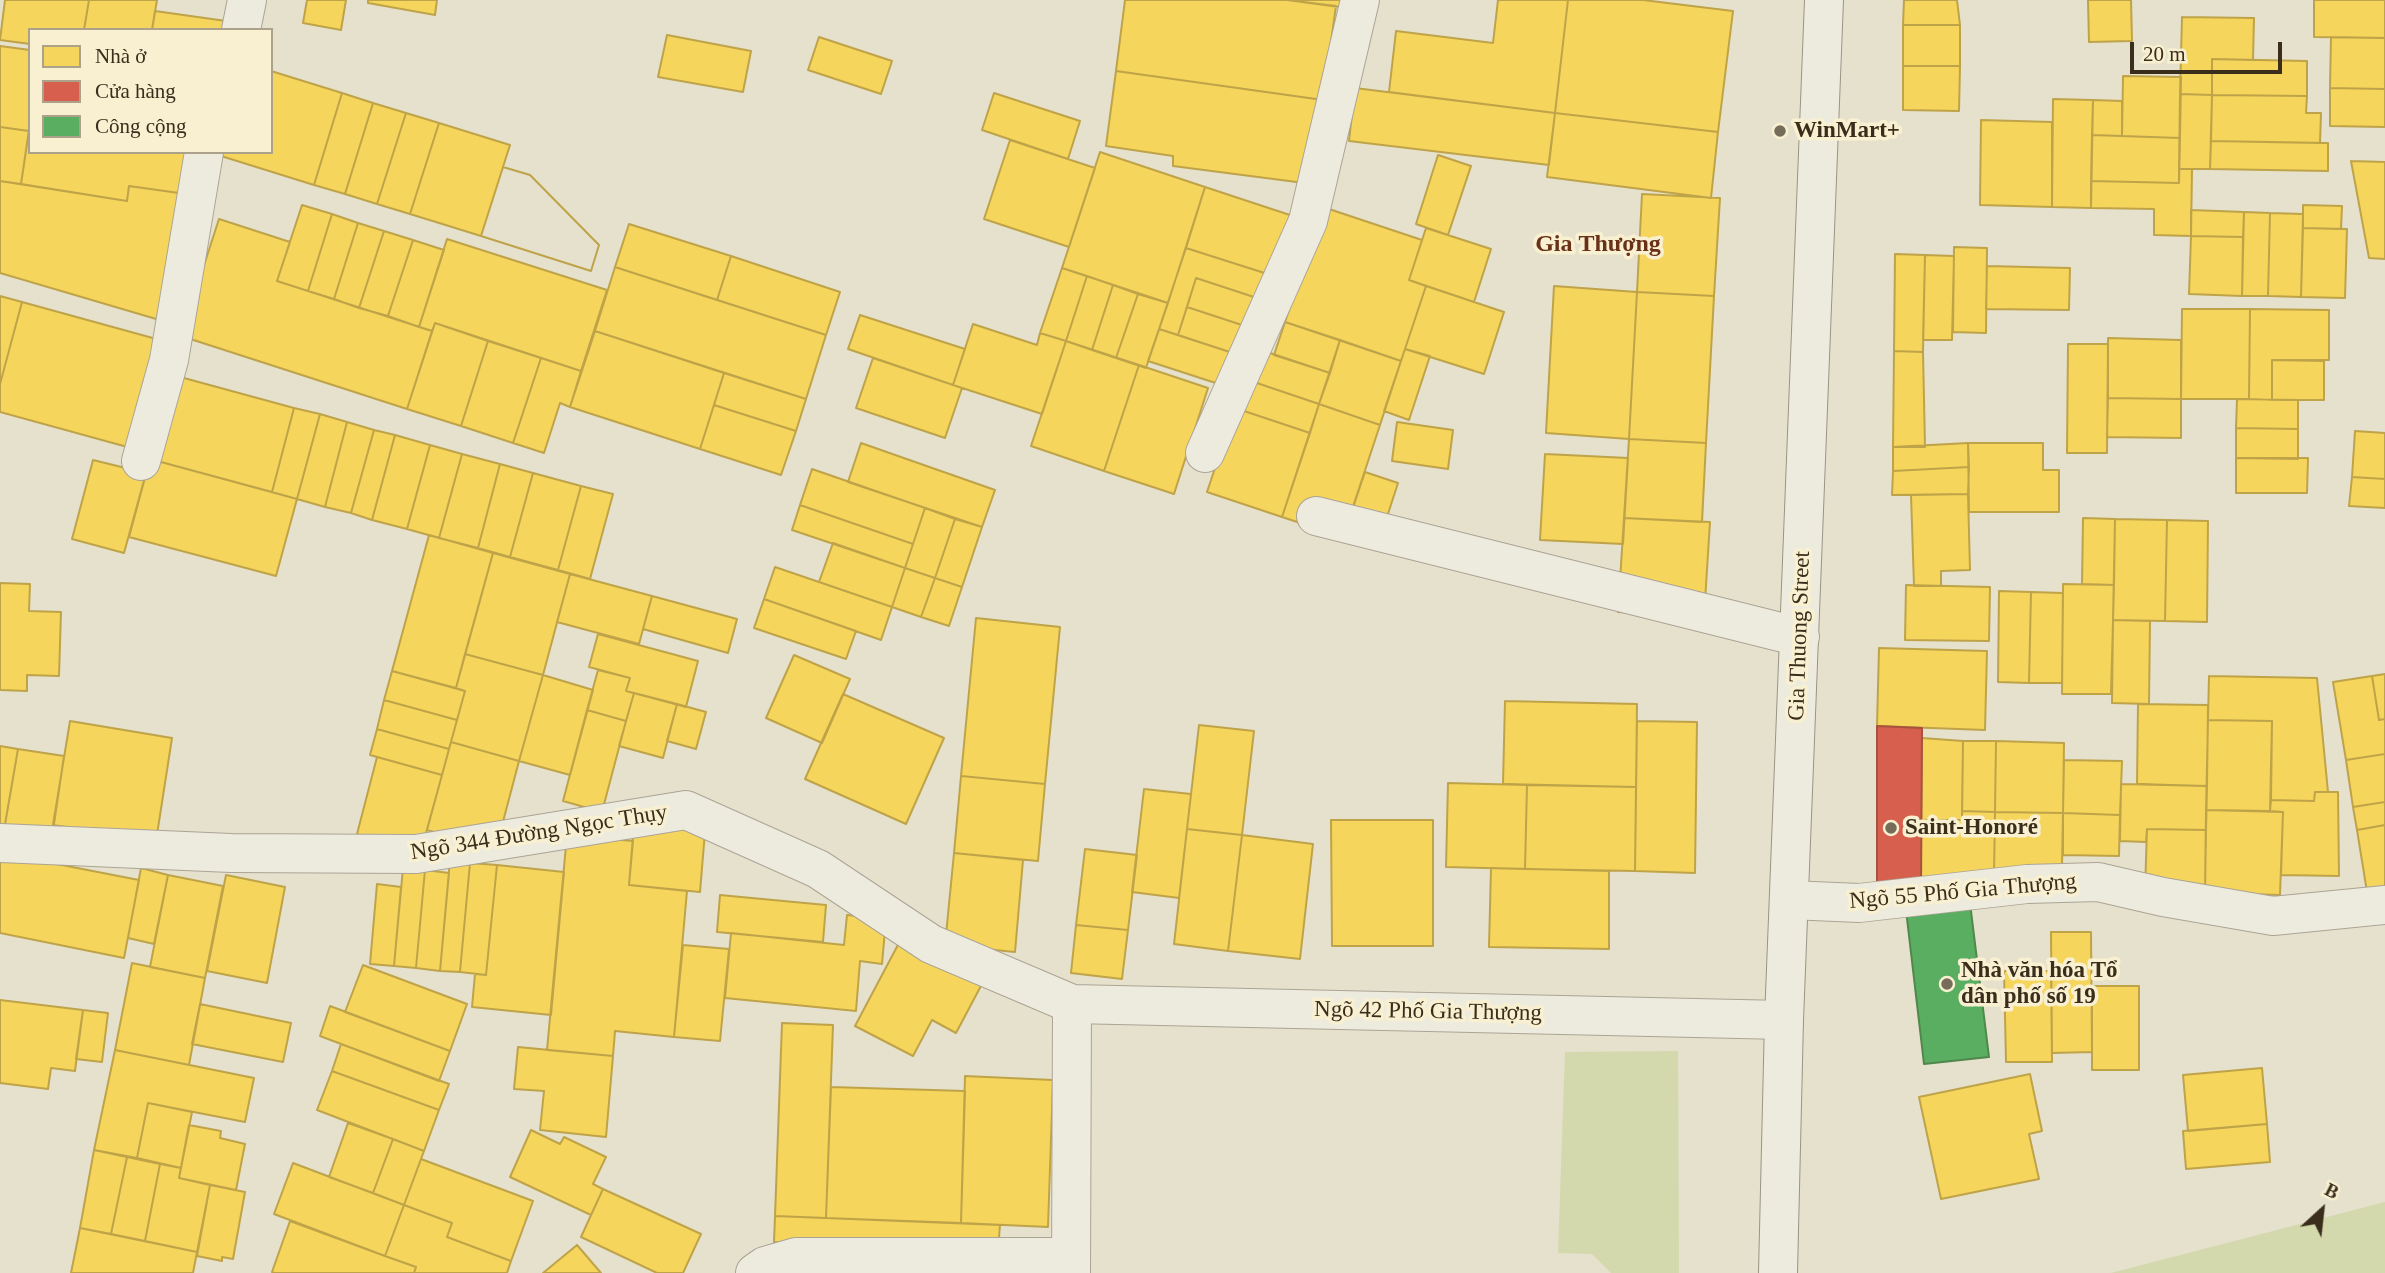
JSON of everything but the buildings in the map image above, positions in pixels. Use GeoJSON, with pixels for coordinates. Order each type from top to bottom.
{"type":"FeatureCollection","features":[{"type":"Feature","properties":{"kind":"street"},"geometry":{"type":"LineString","coordinates":[[241,28],[247,0]]}},
{"type":"Feature","properties":{"kind":"street"},"geometry":{"type":"LineString","coordinates":[[1205,453],[1308,221],[1360,0]]}},
{"type":"Feature","properties":{"kind":"street","name":"Gia Thuong Street"},"geometry":{"type":"LineString","coordinates":[[1778,1273],[1784,1020],[1824,0]]}},
{"type":"Feature","properties":{"kind":"street"},"geometry":{"type":"LineString","coordinates":[[141,461],[169,360],[204,154]]}},
{"type":"Feature","properties":{"kind":"street"},"geometry":{"type":"LineString","coordinates":[[1316,516],[1800,636]]}},
{"type":"Feature","properties":{"kind":"street","name":"Ngõ 344 Đường Ngọc Thụy"},"geometry":{"type":"LineString","coordinates":[[0,843],[231,853],[416,854],[686,810],[818,869],[931,944],[1072,1004]]}},
{"type":"Feature","properties":{"kind":"street","name":"Ngõ 55 Phố Gia Thượng"},"geometry":{"type":"LineString","coordinates":[[1790,900],[1859,903],[2027,884],[2098,882],[2163,897],[2273,916],[2385,905]]}},
{"type":"Feature","properties":{"kind":"street"},"geometry":{"type":"LineString","coordinates":[[755,1273],[765,1266],[796,1257],[1071,1265],[1072,1004]]}},
{"type":"Feature","properties":{"kind":"street","name":"Ngõ 42 Phố Gia Thượng"},"geometry":{"type":"LineString","coordinates":[[1072,1004],[1784,1020]]}},
{"type":"Feature","properties":{"kind":"green space"},"geometry":{"type":"Polygon","coordinates":[[[1678,1051],[1679,1273],[1611,1273],[1592,1254],[1558,1253],[1565,1052],[1678,1051]]]}},
{"type":"Feature","properties":{"kind":"green space"},"geometry":{"type":"Polygon","coordinates":[[[2385,1202],[2385,1273],[2111,1273],[2385,1202]]]}},
{"type":"Feature","properties":{"kind":"place","name":"WinMart+"},"geometry":{"type":"Point","coordinates":[1780,131]}},
{"type":"Feature","properties":{"kind":"place","name":"Saint-Honoré"},"geometry":{"type":"Point","coordinates":[1891,828]}},
{"type":"Feature","properties":{"kind":"place","name":"Nhà văn hóa Tổ dân phố số 19"},"geometry":{"type":"Point","coordinates":[1947,984]}},
{"type":"Feature","properties":{"kind":"district","name":"Gia Thượng"},"geometry":{"type":"Point","coordinates":[1598,245]}}]}
